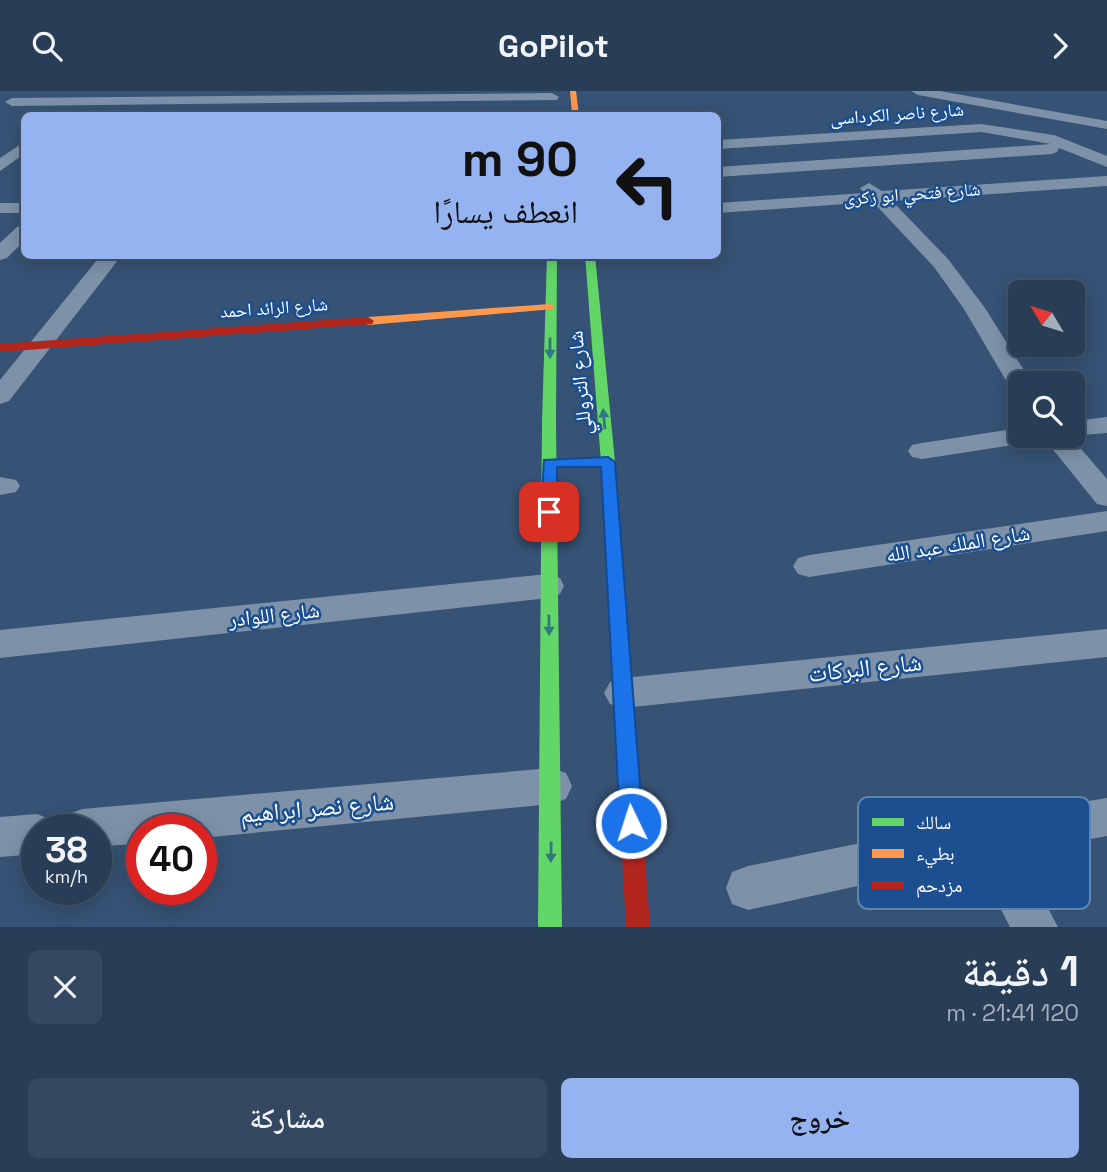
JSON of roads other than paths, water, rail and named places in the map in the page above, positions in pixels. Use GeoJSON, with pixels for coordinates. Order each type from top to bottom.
{"type":"FeatureCollection","features":[{"type":"Feature","properties":{"kind":"street"},"geometry":{"type":"LineString","coordinates":[[4,104],[43,91]]}},
{"type":"Feature","properties":{"kind":"street"},"geometry":{"type":"LineString","coordinates":[[148,112],[160,101],[181,91]]}},
{"type":"Feature","properties":{"kind":"street"},"geometry":{"type":"LineString","coordinates":[[573,91],[576,112]]}},
{"type":"Feature","properties":{"kind":"street"},"geometry":{"type":"LineString","coordinates":[[918,91],[1107,125]]}},
{"type":"Feature","properties":{"kind":"street"},"geometry":{"type":"LineString","coordinates":[[4,104],[551,94],[552,112]]}},
{"type":"Feature","properties":{"kind":"street"},"geometry":{"type":"LineString","coordinates":[[1004,107],[1023,96]]}},
{"type":"Feature","properties":{"kind":"street"},"geometry":{"type":"LineString","coordinates":[[229,112],[239,100]]}},
{"type":"Feature","properties":{"kind":"street"},"geometry":{"type":"LineString","coordinates":[[66,112],[79,101]]}},
{"type":"Feature","properties":{"kind":"street","name":"شارع ناصر الكرداسى"},"geometry":{"type":"LineString","coordinates":[[721,145],[981,128],[1027,133],[1077,148],[1107,162]]}},
{"type":"Feature","properties":{"kind":"street"},"geometry":{"type":"LineString","coordinates":[[821,138],[941,263],[974,308],[1012,371]]}},
{"type":"Feature","properties":{"kind":"street"},"geometry":{"type":"LineString","coordinates":[[721,172],[1077,148]]}},
{"type":"Feature","properties":{"kind":"street"},"geometry":{"type":"LineString","coordinates":[[0,166],[21,149]]}},
{"type":"Feature","properties":{"kind":"street","name":"شارع فتحي ابو زكرى"},"geometry":{"type":"LineString","coordinates":[[721,208],[1107,181]]}},
{"type":"Feature","properties":{"kind":"street"},"geometry":{"type":"LineString","coordinates":[[0,208],[21,208]]}},
{"type":"Feature","properties":{"kind":"street"},"geometry":{"type":"LineString","coordinates":[[0,254],[21,234]]}},
{"type":"Feature","properties":{"kind":"street"},"geometry":{"type":"LineString","coordinates":[[0,395],[109,259]]}},
{"type":"Feature","properties":{"kind":"street","name":"شارع التروللي"},"geometry":{"type":"LineString","coordinates":[[550,927],[552,786],[548,586],[555,463],[550,307],[552,259]]}},
{"type":"Feature","properties":{"kind":"street","name":"شارع التروللي"},"geometry":{"type":"LineString","coordinates":[[590,259],[602,462],[623,693],[638,927]]}},
{"type":"Feature","properties":{"kind":"street","name":"شارع الرائد احمد"},"geometry":{"type":"LineString","coordinates":[[0,348],[550,307]]}},
{"type":"Feature","properties":{"kind":"street"},"geometry":{"type":"LineString","coordinates":[[1085,428],[1107,425]]}},
{"type":"Feature","properties":{"kind":"street"},"geometry":{"type":"LineString","coordinates":[[922,451],[1008,438]]}},
{"type":"Feature","properties":{"kind":"street"},"geometry":{"type":"LineString","coordinates":[[1065,448],[1107,497]]}},
{"type":"Feature","properties":{"kind":"street","name":"شارع الملك عبد الله"},"geometry":{"type":"LineString","coordinates":[[809,566],[1107,521]]}},
{"type":"Feature","properties":{"kind":"street","name":"شارع اللوادر"},"geometry":{"type":"LineString","coordinates":[[0,644],[548,586]]}},
{"type":"Feature","properties":{"kind":"street","name":"شارع البركات"},"geometry":{"type":"LineString","coordinates":[[623,693],[1107,643]]}},
{"type":"Feature","properties":{"kind":"street","name":"شارع نصر ابراهيم"},"geometry":{"type":"LineString","coordinates":[[112,826],[552,786]]}},
{"type":"Feature","properties":{"kind":"street"},"geometry":{"type":"LineString","coordinates":[[0,837],[21,835]]}},
{"type":"Feature","properties":{"kind":"street"},"geometry":{"type":"LineString","coordinates":[[748,888],[858,865]]}},
{"type":"Feature","properties":{"kind":"street"},"geometry":{"type":"LineString","coordinates":[[1025,909],[1035,927]]}}]}
